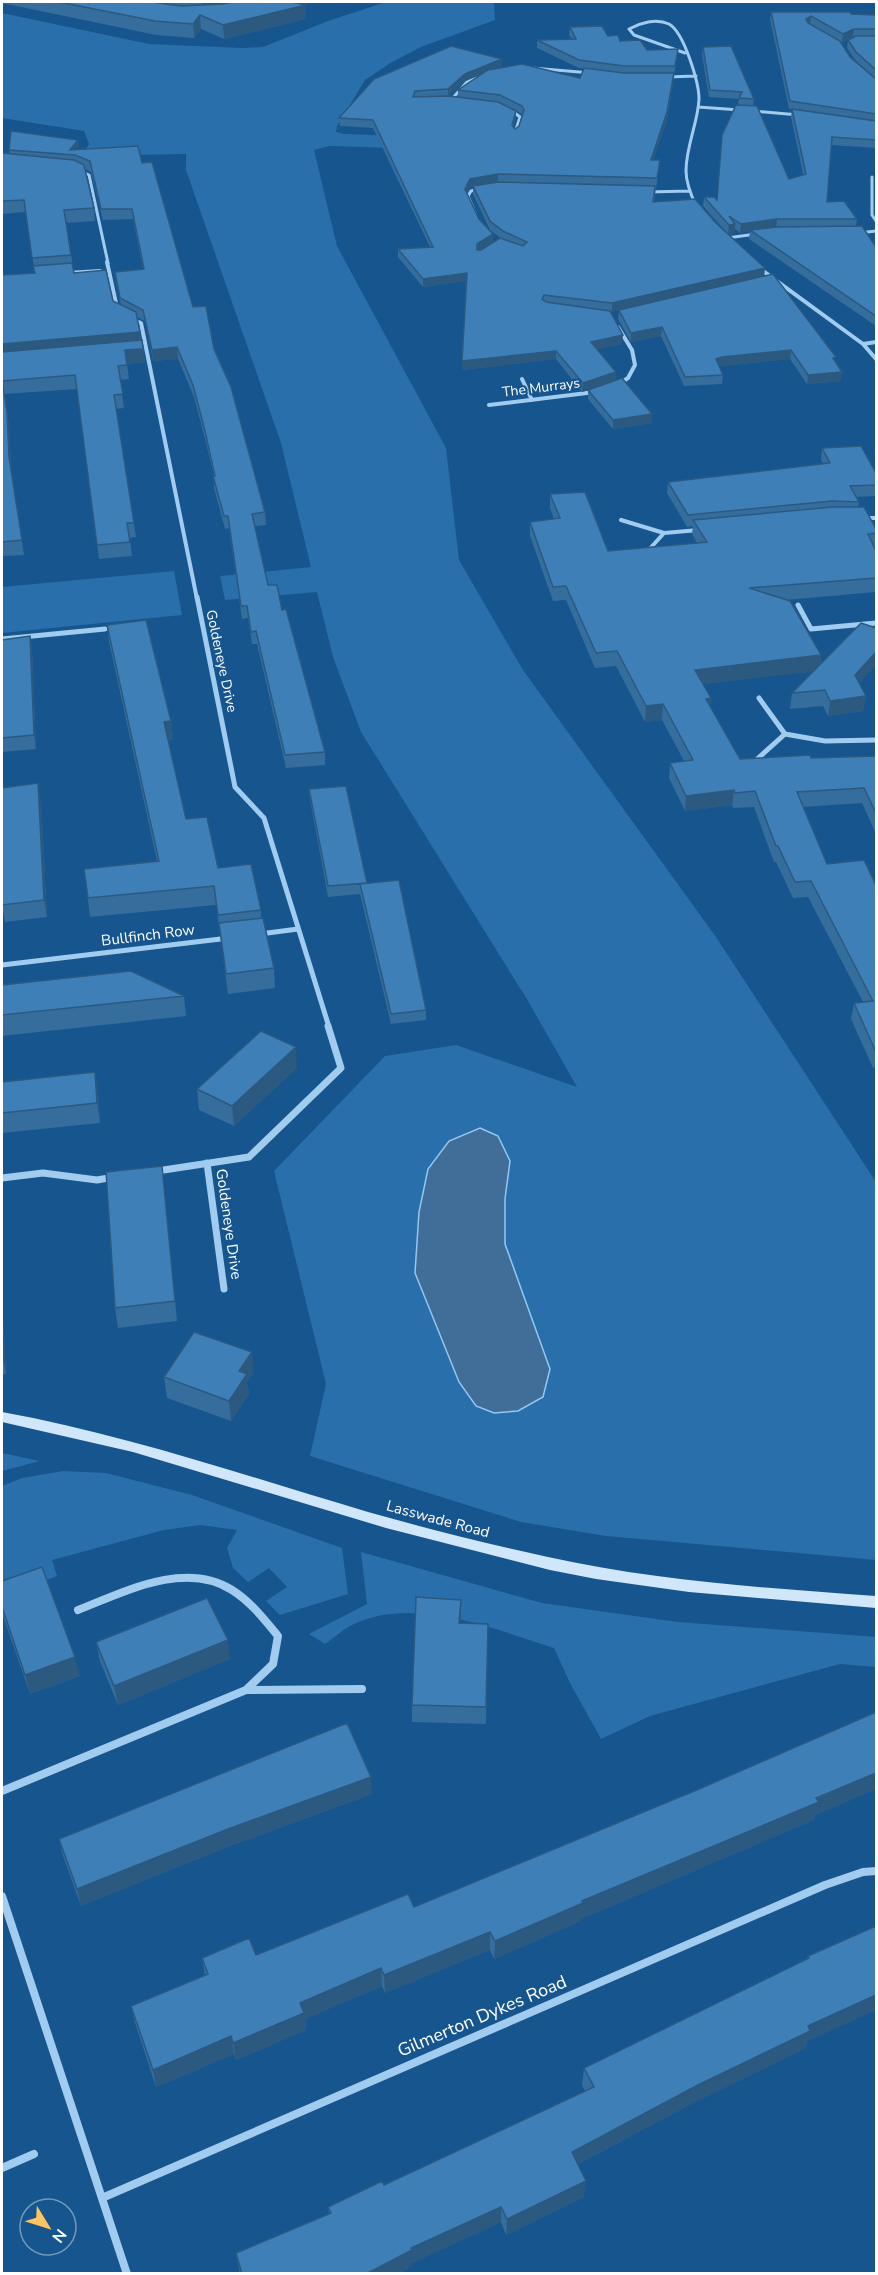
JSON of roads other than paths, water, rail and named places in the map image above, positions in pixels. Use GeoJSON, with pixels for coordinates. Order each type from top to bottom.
{"type":"FeatureCollection","features":[{"type":"Feature","properties":{"kind":"street"},"geometry":{"type":"LineString","coordinates":[[669,19],[696,76],[698,107],[686,171],[689,191],[701,211]]}},
{"type":"Feature","properties":{"kind":"street"},"geometry":{"type":"LineString","coordinates":[[673,28],[668,24],[649,22],[629,29],[634,35],[685,53]]}},
{"type":"Feature","properties":{"kind":"street"},"geometry":{"type":"LineString","coordinates":[[528,68],[565,69],[600,75]]}},
{"type":"Feature","properties":{"kind":"street"},"geometry":{"type":"LineString","coordinates":[[460,101],[448,100],[467,82],[487,73]]}},
{"type":"Feature","properties":{"kind":"street"},"geometry":{"type":"LineString","coordinates":[[662,77],[696,76]]}},
{"type":"Feature","properties":{"kind":"street"},"geometry":{"type":"LineString","coordinates":[[698,107],[742,110]]}},
{"type":"Feature","properties":{"kind":"street"},"geometry":{"type":"LineString","coordinates":[[509,109],[520,117],[515,133]]}},
{"type":"Feature","properties":{"kind":"street"},"geometry":{"type":"LineString","coordinates":[[752,111],[804,115]]}},
{"type":"Feature","properties":{"kind":"street"},"geometry":{"type":"LineString","coordinates":[[76,169],[89,175],[118,312]]}},
{"type":"Feature","properties":{"kind":"street"},"geometry":{"type":"LineString","coordinates":[[872,177],[872,215],[876,221]]}},
{"type":"Feature","properties":{"kind":"street"},"geometry":{"type":"LineString","coordinates":[[476,221],[468,196],[471,191],[483,188]]}},
{"type":"Feature","properties":{"kind":"street"},"geometry":{"type":"LineString","coordinates":[[638,192],[689,191]]}},
{"type":"Feature","properties":{"kind":"street"},"geometry":{"type":"LineString","coordinates":[[720,231],[735,245]]}},
{"type":"Feature","properties":{"kind":"street"},"geometry":{"type":"LineString","coordinates":[[852,233],[876,231]]}},
{"type":"Feature","properties":{"kind":"street"},"geometry":{"type":"LineString","coordinates":[[727,238],[766,233]]}},
{"type":"Feature","properties":{"kind":"street"},"geometry":{"type":"LineString","coordinates":[[757,266],[771,279],[863,344],[876,359]]}},
{"type":"Feature","properties":{"kind":"street"},"geometry":{"type":"LineString","coordinates":[[61,274],[109,270]]}},
{"type":"Feature","properties":{"kind":"street"},"geometry":{"type":"LineString","coordinates":[[761,281],[771,279]]}},
{"type":"Feature","properties":{"kind":"street","name":"Goldeneye Drive"},"geometry":{"type":"LineString","coordinates":[[126,316],[141,323],[235,788],[264,818],[342,1068],[249,1156],[152,1171]]}},
{"type":"Feature","properties":{"kind":"street"},"geometry":{"type":"LineString","coordinates":[[612,388],[628,380],[635,371],[637,363],[617,324]]}},
{"type":"Feature","properties":{"kind":"street"},"geometry":{"type":"LineString","coordinates":[[863,344],[876,342]]}},
{"type":"Feature","properties":{"kind":"street"},"geometry":{"type":"LineString","coordinates":[[135,350],[146,349]]}},
{"type":"Feature","properties":{"kind":"street"},"geometry":{"type":"LineString","coordinates":[[522,379],[532,400]]}},
{"type":"Feature","properties":{"kind":"street","name":"The Murrays"},"geometry":{"type":"LineString","coordinates":[[489,405],[604,390]]}},
{"type":"Feature","properties":{"kind":"street"},"geometry":{"type":"LineString","coordinates":[[854,518],[876,518]]}},
{"type":"Feature","properties":{"kind":"street"},"geometry":{"type":"LineString","coordinates":[[621,520],[664,533],[708,529]]}},
{"type":"Feature","properties":{"kind":"street"},"geometry":{"type":"LineString","coordinates":[[642,558],[664,533]]}},
{"type":"Feature","properties":{"kind":"street"},"geometry":{"type":"LineString","coordinates":[[798,605],[811,629],[876,623]]}},
{"type":"Feature","properties":{"kind":"street"},"geometry":{"type":"LineString","coordinates":[[2,639],[105,629]]}},
{"type":"Feature","properties":{"kind":"street"},"geometry":{"type":"LineString","coordinates":[[759,698],[785,734],[825,741],[876,740]]}},
{"type":"Feature","properties":{"kind":"street"},"geometry":{"type":"LineString","coordinates":[[754,761],[785,734]]}},
{"type":"Feature","properties":{"kind":"street"},"geometry":{"type":"LineString","coordinates":[[251,935],[298,929]]}},
{"type":"Feature","properties":{"kind":"street","name":"Bullfinch Row"},"geometry":{"type":"LineString","coordinates":[[2,965],[239,936]]}},
{"type":"Feature","properties":{"kind":"street","name":"Goldeneye Drive"},"geometry":{"type":"LineString","coordinates":[[207,1163],[224,1289]]}},
{"type":"Feature","properties":{"kind":"street"},"geometry":{"type":"LineString","coordinates":[[2,1178],[43,1173],[97,1180],[119,1176]]}},
{"type":"Feature","properties":{"kind":"street","name":"Lasswade Road"},"geometry":{"type":"LineString","coordinates":[[2,1417],[136,1445],[350,1512],[506,1554],[595,1574],[732,1592],[876,1602]]}},
{"type":"Feature","properties":{"kind":"street"},"geometry":{"type":"LineString","coordinates":[[2,1791],[246,1690],[273,1664],[278,1636],[261,1613],[226,1586],[196,1577],[159,1579],[78,1610]]}},
{"type":"Feature","properties":{"kind":"street"},"geometry":{"type":"LineString","coordinates":[[246,1690],[362,1689]]}},
{"type":"Feature","properties":{"kind":"street","name":"Gilmerton Dykes Road"},"geometry":{"type":"LineString","coordinates":[[102,2198],[825,1885],[863,1872],[876,1871]]}},
{"type":"Feature","properties":{"kind":"street"},"geometry":{"type":"LineString","coordinates":[[2,1896],[127,2274]]}},
{"type":"Feature","properties":{"kind":"street"},"geometry":{"type":"LineString","coordinates":[[2,2168],[34,2154]]}}]}
